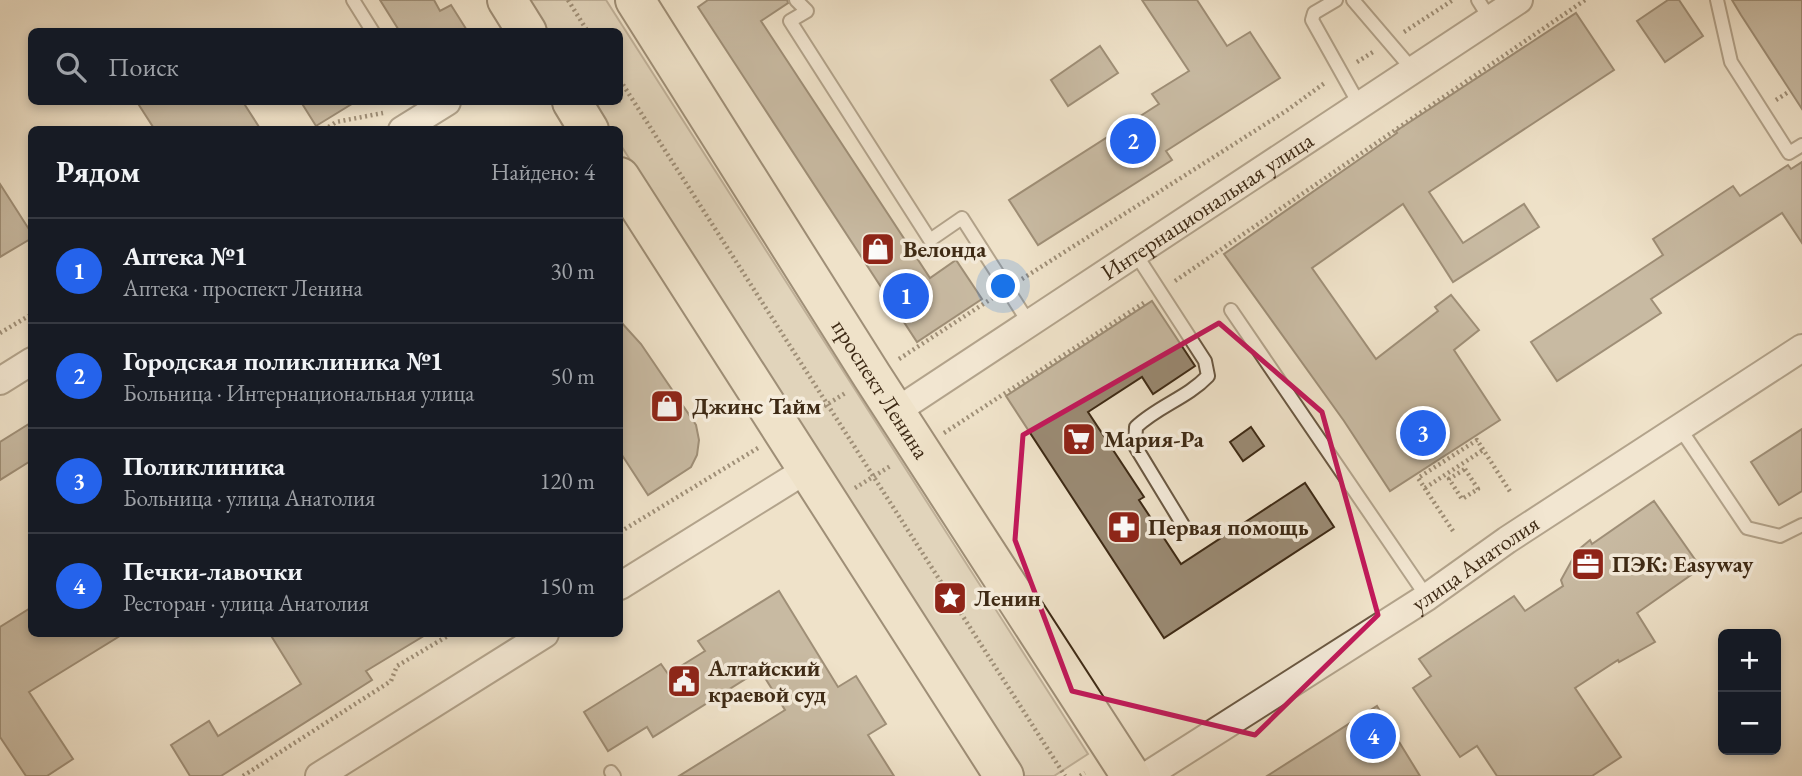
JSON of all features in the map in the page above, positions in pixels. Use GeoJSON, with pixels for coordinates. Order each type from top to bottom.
{"type":"FeatureCollection","features":[{"type":"Feature","properties":{"kind":"main road"},"geometry":{"type":"LineString","coordinates":[[507,0],[524,28]]}},
{"type":"Feature","properties":{"kind":"main road","name":"проспект Ленина"},"geometry":{"type":"LineString","coordinates":[[635,0],[895,412],[1131,776]]}},
{"type":"Feature","properties":{"kind":"main road"},"geometry":{"type":"LineString","coordinates":[[574,105],[587,126]]}},
{"type":"Feature","properties":{"kind":"main road"},"geometry":{"type":"LineString","coordinates":[[623,182],[1004,776]]}},
{"type":"Feature","properties":{"kind":"street","name":"Интернациональная улица"},"geometry":{"type":"LineString","coordinates":[[895,412],[1412,69],[1484,9],[1519,0]]}},
{"type":"Feature","properties":{"kind":"street"},"geometry":{"type":"LineString","coordinates":[[396,119],[431,106]]}},
{"type":"Feature","properties":{"kind":"street","name":"улица Анатолия"},"geometry":{"type":"LineString","coordinates":[[1146,776],[1427,597],[1507,540],[1802,348]]}},
{"type":"Feature","properties":{"kind":"street"},"geometry":{"type":"LineString","coordinates":[[0,381],[28,364]]}},
{"type":"Feature","properties":{"kind":"street"},"geometry":{"type":"LineString","coordinates":[[623,584],[806,470]]}},
{"type":"Feature","properties":{"kind":"street"},"geometry":{"type":"LineString","coordinates":[[319,776],[540,637]]}},
{"type":"Feature","properties":{"kind":"lane"},"geometry":{"type":"LineString","coordinates":[[353,0],[370,28]]}},
{"type":"Feature","properties":{"kind":"lane"},"geometry":{"type":"LineString","coordinates":[[796,0],[807,11],[790,21],[930,240],[962,218],[1030,323]]}},
{"type":"Feature","properties":{"kind":"lane"},"geometry":{"type":"LineString","coordinates":[[1336,0],[1314,13],[1312,20],[1359,104]]}},
{"type":"Feature","properties":{"kind":"lane"},"geometry":{"type":"LineString","coordinates":[[1353,0],[1412,69]]}},
{"type":"Feature","properties":{"kind":"lane"},"geometry":{"type":"LineString","coordinates":[[1717,0],[1731,62],[1789,153],[1802,145]]}},
{"type":"Feature","properties":{"kind":"lane"},"geometry":{"type":"LineString","coordinates":[[1135,253],[1205,361],[1208,376],[1196,389],[1147,416],[1136,428],[1135,446],[1183,525]]}},
{"type":"Feature","properties":{"kind":"lane"},"geometry":{"type":"LineString","coordinates":[[1231,310],[1427,597]]}},
{"type":"Feature","properties":{"kind":"lane"},"geometry":{"type":"LineString","coordinates":[[1679,427],[1747,528],[1780,536],[1802,525]]}},
{"type":"Feature","properties":{"kind":"path"},"geometry":{"type":"LineString","coordinates":[[568,0],[586,28]]}},
{"type":"Feature","properties":{"kind":"path"},"geometry":{"type":"LineString","coordinates":[[623,530],[827,405],[1286,111],[1307,94],[1453,0]]}},
{"type":"Feature","properties":{"kind":"path"},"geometry":{"type":"LineString","coordinates":[[829,505],[1160,292],[1585,0]]}},
{"type":"Feature","properties":{"kind":"path"},"geometry":{"type":"LineString","coordinates":[[623,85],[1065,776]]}},
{"type":"Feature","properties":{"kind":"path"},"geometry":{"type":"LineString","coordinates":[[330,126],[336,122],[379,115],[396,119]]}},
{"type":"Feature","properties":{"kind":"path"},"geometry":{"type":"LineString","coordinates":[[0,333],[28,316]]}},
{"type":"Feature","properties":{"kind":"path"},"geometry":{"type":"LineString","coordinates":[[1453,531],[1418,478],[1446,457],[1476,440],[1511,493]]}},
{"type":"Feature","properties":{"kind":"path"},"geometry":{"type":"LineString","coordinates":[[1425,488],[1455,472],[1483,450]]}},
{"type":"Feature","properties":{"kind":"path"},"geometry":{"type":"LineString","coordinates":[[1465,469],[1478,489],[1462,499],[1449,479],[1455,472],[1465,469]]}},
{"type":"Feature","properties":{"kind":"path"},"geometry":{"type":"LineString","coordinates":[[243,776],[391,681],[397,666],[446,637]]}},
{"type":"Feature","properties":{"kind":"highlighted area"},"geometry":{"type":"Polygon","coordinates":[[[1219,323],[1322,412],[1378,615],[1255,735],[1072,691],[1015,540],[1023,435],[1219,323]]]}},
{"type":"Feature","properties":{"kind":"shaded area"},"geometry":{"type":"Polygon","coordinates":[[[528,0],[606,0],[1088,754],[1054,776],[1024,776],[623,149],[623,126],[608,126],[594,105],[623,105],[623,28],[546,28],[528,0]]]}},
{"type":"Feature","properties":{"kind":"building"},"geometry":{"type":"Polygon","coordinates":[[[380,0],[434,0],[440,11],[451,5],[465,28],[398,28],[380,0]]]}},
{"type":"Feature","properties":{"kind":"building"},"geometry":{"type":"Polygon","coordinates":[[[708,0],[787,0],[788,3],[761,21],[930,278],[956,260],[982,299],[917,342],[698,7],[708,0]]]}},
{"type":"Feature","properties":{"kind":"building"},"geometry":{"type":"Polygon","coordinates":[[[1142,0],[1197,0],[1227,46],[1250,32],[1280,78],[1166,151],[1172,160],[1038,245],[1009,200],[1159,104],[1152,94],[1189,71],[1142,0]]]}},
{"type":"Feature","properties":{"kind":"building"},"geometry":{"type":"Polygon","coordinates":[[[1668,0],[1679,0],[1703,36],[1665,62],[1637,21],[1668,0]]]}},
{"type":"Feature","properties":{"kind":"building"},"geometry":{"type":"Polygon","coordinates":[[[1732,0],[1802,0],[1802,109],[1741,15],[1732,0]]]}},
{"type":"Feature","properties":{"kind":"building"},"geometry":{"type":"Polygon","coordinates":[[[1576,13],[1614,70],[1429,192],[1463,243],[1524,204],[1539,227],[1453,282],[1403,204],[1312,268],[1376,359],[1438,311],[1435,307],[1451,295],[1479,330],[1454,350],[1500,420],[1390,491],[1344,421],[1224,254],[1397,133],[1396,131],[1576,13]]]}},
{"type":"Feature","properties":{"kind":"building"},"geometry":{"type":"Polygon","coordinates":[[[1100,46],[1118,73],[1068,106],[1051,80],[1100,46]]]}},
{"type":"Feature","properties":{"kind":"building"},"geometry":{"type":"Polygon","coordinates":[[[139,105],[245,105],[258,126],[152,126],[139,105]]]}},
{"type":"Feature","properties":{"kind":"building"},"geometry":{"type":"Polygon","coordinates":[[[303,105],[350,105],[316,126],[303,105]]]}},
{"type":"Feature","properties":{"kind":"building"},"geometry":{"type":"Polygon","coordinates":[[[1802,162],[1802,243],[1782,213],[1651,299],[1661,313],[1557,381],[1531,342],[1663,255],[1653,239],[1733,186],[1740,196],[1788,165],[1791,169],[1802,162]]]}},
{"type":"Feature","properties":{"kind":"building"},"geometry":{"type":"Polygon","coordinates":[[[0,184],[28,228],[28,240],[0,257],[0,184]]]}},
{"type":"Feature","properties":{"kind":"building"},"geometry":{"type":"Polygon","coordinates":[[[1152,301],[1195,366],[1153,394],[1142,377],[1088,412],[1144,497],[1139,500],[1181,564],[1305,483],[1334,527],[1164,638],[1006,396],[1152,301]]]}},
{"type":"Feature","properties":{"kind":"building"},"geometry":{"type":"Polygon","coordinates":[[[623,324],[641,344],[696,425],[699,440],[697,455],[691,467],[648,495],[623,457],[623,324]]]}},
{"type":"Feature","properties":{"kind":"building"},"geometry":{"type":"Polygon","coordinates":[[[28,424],[28,462],[0,480],[0,442],[28,424]]]}},
{"type":"Feature","properties":{"kind":"building"},"geometry":{"type":"Polygon","coordinates":[[[1251,427],[1264,446],[1243,461],[1230,442],[1251,427]]]}},
{"type":"Feature","properties":{"kind":"building"},"geometry":{"type":"Polygon","coordinates":[[[1802,429],[1802,491],[1779,505],[1751,462],[1802,429]]]}},
{"type":"Feature","properties":{"kind":"building"},"geometry":{"type":"Polygon","coordinates":[[[1654,501],[1701,568],[1637,613],[1655,642],[1619,662],[1618,660],[1575,688],[1621,757],[1592,776],[1497,776],[1477,746],[1460,757],[1413,688],[1431,676],[1419,659],[1514,596],[1525,611],[1563,586],[1561,580],[1577,551],[1590,540],[1592,544],[1654,501]]]}},
{"type":"Feature","properties":{"kind":"building","name":"Алтайский краевой суд"},"geometry":{"type":"Polygon","coordinates":[[[779,591],[838,687],[856,676],[886,724],[868,735],[894,776],[679,776],[785,710],[760,670],[653,737],[647,727],[608,751],[584,712],[661,664],[668,674],[705,651],[698,641],[779,591]]]}},
{"type":"Feature","properties":{"kind":"building"},"geometry":{"type":"Polygon","coordinates":[[[28,610],[28,637],[118,637],[29,692],[73,759],[47,776],[26,776],[0,737],[0,627],[28,610]]]}},
{"type":"Feature","properties":{"kind":"building"},"geometry":{"type":"Polygon","coordinates":[[[272,637],[422,637],[366,671],[372,680],[221,776],[190,776],[171,745],[209,721],[218,736],[301,684],[272,637]]]}},
{"type":"Feature","properties":{"kind":"building"},"geometry":{"type":"Polygon","coordinates":[[[1377,706],[1420,776],[1267,776],[1377,706]]]}},
{"type":"Feature","properties":{"kind":"place","name":"Городская поликлиника №1"},"geometry":{"type":"Point","coordinates":[1133,141]}},
{"type":"Feature","properties":{"kind":"place","name":"Велонда"},"geometry":{"type":"Point","coordinates":[878,249]}},
{"type":"Feature","properties":{"kind":"place","name":"Аптека №1"},"geometry":{"type":"Point","coordinates":[906,296]}},
{"type":"Feature","properties":{"kind":"place","name":"Джинс Тайм"},"geometry":{"type":"Point","coordinates":[667,406]}},
{"type":"Feature","properties":{"kind":"place","name":"Поликлиника"},"geometry":{"type":"Point","coordinates":[1423,433]}},
{"type":"Feature","properties":{"kind":"place","name":"Мария-Ра"},"geometry":{"type":"Point","coordinates":[1079,439]}},
{"type":"Feature","properties":{"kind":"place","name":"Первая помощь"},"geometry":{"type":"Point","coordinates":[1124,527]}},
{"type":"Feature","properties":{"kind":"place","name":"ПЭК: Easyway"},"geometry":{"type":"Point","coordinates":[1588,564]}},
{"type":"Feature","properties":{"kind":"place","name":"Ленин"},"geometry":{"type":"Point","coordinates":[950,598]}},
{"type":"Feature","properties":{"kind":"place","name":"Алтайский краевой суд"},"geometry":{"type":"Point","coordinates":[684,681]}},
{"type":"Feature","properties":{"kind":"place","name":"Печки-лавочки"},"geometry":{"type":"Point","coordinates":[1373,736]}}]}
